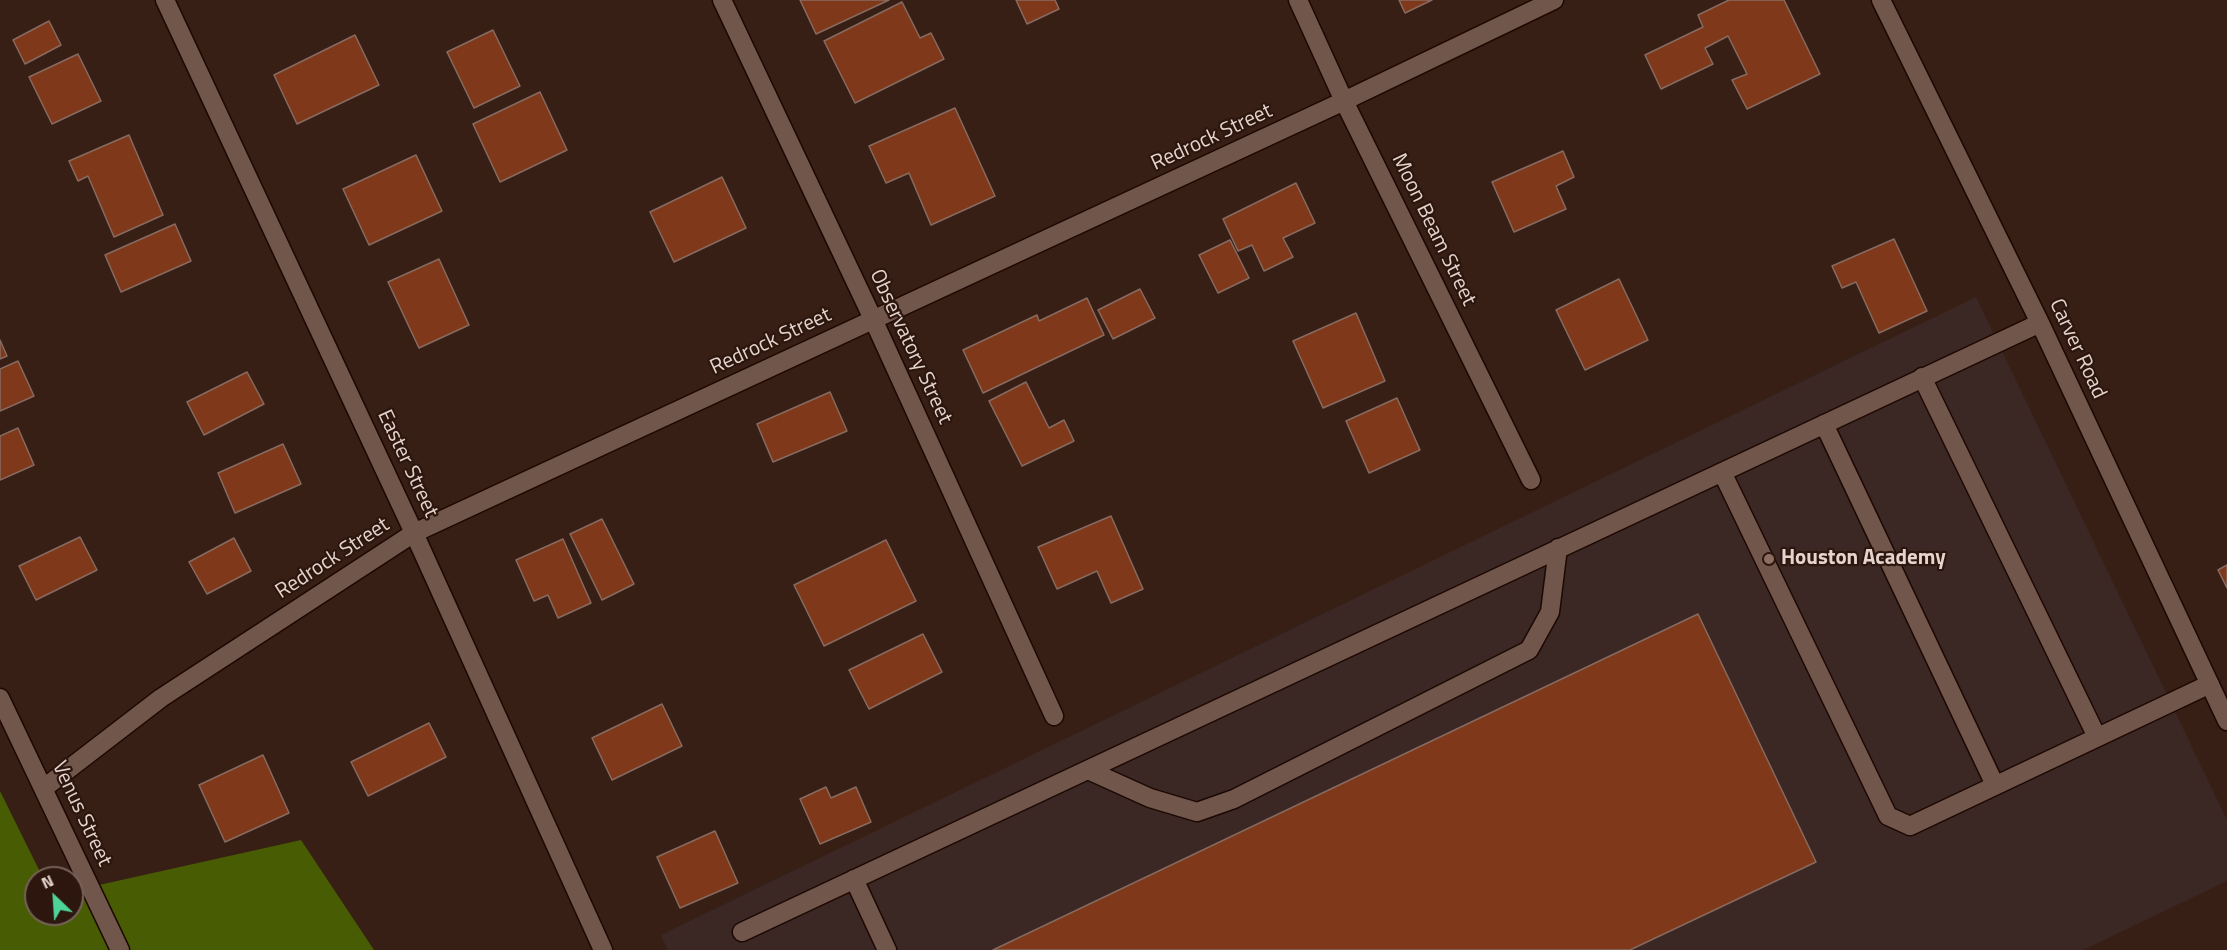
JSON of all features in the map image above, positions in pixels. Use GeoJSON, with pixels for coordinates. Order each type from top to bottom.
{"type":"FeatureCollection","features":[{"type":"Feature","properties":{"kind":"street","name":"Easter Street"},"geometry":{"type":"LineString","coordinates":[[165,0],[414,533],[603,950]]}},
{"type":"Feature","properties":{"kind":"street","name":"Observatory Street"},"geometry":{"type":"LineString","coordinates":[[722,0],[873,319],[1053,716]]}},
{"type":"Feature","properties":{"kind":"street","name":"Moon Beam Street"},"geometry":{"type":"LineString","coordinates":[[1298,0],[1344,101],[1531,480]]}},
{"type":"Feature","properties":{"kind":"street","name":"Redrock Street"},"geometry":{"type":"LineString","coordinates":[[44,788],[161,698],[414,533],[1344,101],[1554,0]]}},
{"type":"Feature","properties":{"kind":"street","name":"Carver Road"},"geometry":{"type":"LineString","coordinates":[[1881,0],[2040,323],[2227,721]]}},
{"type":"Feature","properties":{"kind":"street"},"geometry":{"type":"LineString","coordinates":[[742,932],[2040,323]]}},
{"type":"Feature","properties":{"kind":"street"},"geometry":{"type":"LineString","coordinates":[[1922,377],[2097,737]]}},
{"type":"Feature","properties":{"kind":"street"},"geometry":{"type":"LineString","coordinates":[[1824,424],[1995,785]]}},
{"type":"Feature","properties":{"kind":"street"},"geometry":{"type":"LineString","coordinates":[[1722,472],[1888,816],[1910,826],[2210,684]]}},
{"type":"Feature","properties":{"kind":"street"},"geometry":{"type":"LineString","coordinates":[[1088,770],[1150,798],[1197,812],[1234,799],[1529,650],[1550,612],[1558,548]]}},
{"type":"Feature","properties":{"kind":"street","name":"Venus Street"},"geometry":{"type":"LineString","coordinates":[[0,698],[120,950]]}},
{"type":"Feature","properties":{"kind":"street"},"geometry":{"type":"LineString","coordinates":[[854,879],[887,950]]}},
{"type":"Feature","properties":{"kind":"shaded area","name":"Houston Academy"},"geometry":{"type":"Polygon","coordinates":[[[1976,297],[2227,820],[2227,881],[2083,950],[668,950],[661,935],[1976,297]]]}},
{"type":"Feature","properties":{"kind":"green space"},"geometry":{"type":"Polygon","coordinates":[[[0,791],[37,866],[24,866],[24,926],[84,926],[84,888],[301,840],[374,950],[0,950],[0,791]]]}},
{"type":"Feature","properties":{"kind":"building"},"geometry":{"type":"Polygon","coordinates":[[[800,0],[889,0],[816,34],[800,0]]]}},
{"type":"Feature","properties":{"kind":"building"},"geometry":{"type":"Polygon","coordinates":[[[1016,0],[1055,0],[1059,9],[1027,24],[1016,0]]]}},
{"type":"Feature","properties":{"kind":"building"},"geometry":{"type":"Polygon","coordinates":[[[1399,0],[1432,0],[1405,13],[1399,0]]]}},
{"type":"Feature","properties":{"kind":"building"},"geometry":{"type":"Polygon","coordinates":[[[1729,0],[1784,0],[1820,74],[1747,109],[1732,80],[1747,74],[1728,36],[1705,48],[1713,64],[1661,89],[1645,55],[1703,27],[1698,15],[1729,0]]]}},
{"type":"Feature","properties":{"kind":"building"},"geometry":{"type":"Polygon","coordinates":[[[902,2],[920,38],[931,33],[944,59],[855,103],[824,41],[902,2]]]}},
{"type":"Feature","properties":{"kind":"building"},"geometry":{"type":"Polygon","coordinates":[[[49,21],[61,45],[25,64],[13,40],[49,21]]]}},
{"type":"Feature","properties":{"kind":"building"},"geometry":{"type":"Polygon","coordinates":[[[493,30],[520,86],[474,108],[447,52],[493,30]]]}},
{"type":"Feature","properties":{"kind":"building"},"geometry":{"type":"Polygon","coordinates":[[[355,35],[379,85],[297,124],[274,75],[355,35]]]}},
{"type":"Feature","properties":{"kind":"building"},"geometry":{"type":"Polygon","coordinates":[[[78,54],[101,101],[52,124],[29,77],[78,54]]]}},
{"type":"Feature","properties":{"kind":"building"},"geometry":{"type":"Polygon","coordinates":[[[540,92],[567,150],[500,182],[473,124],[540,92]]]}},
{"type":"Feature","properties":{"kind":"building"},"geometry":{"type":"Polygon","coordinates":[[[955,108],[995,196],[931,225],[909,173],[886,183],[869,146],[955,108]]]}},
{"type":"Feature","properties":{"kind":"building"},"geometry":{"type":"Polygon","coordinates":[[[129,135],[163,215],[114,237],[88,176],[78,181],[69,161],[129,135]]]}},
{"type":"Feature","properties":{"kind":"building"},"geometry":{"type":"Polygon","coordinates":[[[1563,151],[1574,177],[1556,186],[1566,209],[1514,232],[1492,182],[1563,151]]]}},
{"type":"Feature","properties":{"kind":"building"},"geometry":{"type":"Polygon","coordinates":[[[416,155],[442,211],[369,245],[343,189],[416,155]]]}},
{"type":"Feature","properties":{"kind":"building"},"geometry":{"type":"Polygon","coordinates":[[[722,177],[746,228],[674,262],[650,212],[722,177]]]}},
{"type":"Feature","properties":{"kind":"building"},"geometry":{"type":"Polygon","coordinates":[[[1296,183],[1315,223],[1283,238],[1293,257],[1264,271],[1252,245],[1238,251],[1223,219],[1296,183]]]}},
{"type":"Feature","properties":{"kind":"building"},"geometry":{"type":"Polygon","coordinates":[[[175,224],[191,261],[121,292],[105,255],[175,224]]]}},
{"type":"Feature","properties":{"kind":"building"},"geometry":{"type":"Polygon","coordinates":[[[1894,239],[1927,311],[1879,333],[1856,282],[1842,288],[1832,266],[1894,239]]]}},
{"type":"Feature","properties":{"kind":"building"},"geometry":{"type":"Polygon","coordinates":[[[1230,240],[1249,278],[1218,293],[1199,255],[1230,240]]]}},
{"type":"Feature","properties":{"kind":"building"},"geometry":{"type":"Polygon","coordinates":[[[439,259],[469,325],[419,348],[388,282],[439,259]]]}},
{"type":"Feature","properties":{"kind":"building"},"geometry":{"type":"Polygon","coordinates":[[[1619,279],[1648,340],[1585,370],[1556,310],[1619,279]]]}},
{"type":"Feature","properties":{"kind":"building"},"geometry":{"type":"Polygon","coordinates":[[[1140,289],[1155,318],[1113,339],[1098,310],[1140,289]]]}},
{"type":"Feature","properties":{"kind":"building"},"geometry":{"type":"Polygon","coordinates":[[[1087,298],[1104,335],[983,393],[963,350],[1037,315],[1039,321],[1087,298]]]}},
{"type":"Feature","properties":{"kind":"building"},"geometry":{"type":"Polygon","coordinates":[[[1356,313],[1385,381],[1323,408],[1293,341],[1356,313]]]}},
{"type":"Feature","properties":{"kind":"building"},"geometry":{"type":"Polygon","coordinates":[[[0,340],[7,356],[0,359],[0,340]]]}},
{"type":"Feature","properties":{"kind":"building"},"geometry":{"type":"Polygon","coordinates":[[[18,361],[34,396],[0,411],[0,369],[18,361]]]}},
{"type":"Feature","properties":{"kind":"building"},"geometry":{"type":"Polygon","coordinates":[[[247,372],[264,404],[204,435],[187,402],[247,372]]]}},
{"type":"Feature","properties":{"kind":"building"},"geometry":{"type":"Polygon","coordinates":[[[1026,382],[1049,428],[1064,420],[1074,441],[1022,466],[989,401],[1026,382]]]}},
{"type":"Feature","properties":{"kind":"building"},"geometry":{"type":"Polygon","coordinates":[[[830,392],[847,431],[773,462],[757,424],[830,392]]]}},
{"type":"Feature","properties":{"kind":"building"},"geometry":{"type":"Polygon","coordinates":[[[1397,398],[1420,450],[1369,473],[1346,421],[1397,398]]]}},
{"type":"Feature","properties":{"kind":"building"},"geometry":{"type":"Polygon","coordinates":[[[18,428],[34,465],[0,480],[0,436],[18,428]]]}},
{"type":"Feature","properties":{"kind":"building"},"geometry":{"type":"Polygon","coordinates":[[[283,444],[301,484],[235,513],[218,473],[283,444]]]}},
{"type":"Feature","properties":{"kind":"building"},"geometry":{"type":"Polygon","coordinates":[[[1111,516],[1143,589],[1111,603],[1097,571],[1057,589],[1038,547],[1111,516]]]}},
{"type":"Feature","properties":{"kind":"building"},"geometry":{"type":"Polygon","coordinates":[[[602,519],[634,584],[602,600],[570,534],[602,519]]]}},
{"type":"Feature","properties":{"kind":"building"},"geometry":{"type":"Polygon","coordinates":[[[80,537],[97,570],[36,600],[19,566],[80,537]]]}},
{"type":"Feature","properties":{"kind":"building"},"geometry":{"type":"Polygon","coordinates":[[[234,538],[251,571],[207,594],[189,562],[234,538]]]}},
{"type":"Feature","properties":{"kind":"building"},"geometry":{"type":"Polygon","coordinates":[[[563,539],[591,603],[558,618],[548,595],[534,601],[516,560],[563,539]]]}},
{"type":"Feature","properties":{"kind":"building"},"geometry":{"type":"Polygon","coordinates":[[[886,540],[916,601],[824,646],[794,585],[886,540]]]}},
{"type":"Feature","properties":{"kind":"building"},"geometry":{"type":"Polygon","coordinates":[[[2227,565],[2227,588],[2218,570],[2227,565]]]}},
{"type":"Feature","properties":{"kind":"building"},"geometry":{"type":"Polygon","coordinates":[[[1698,614],[1816,862],[1630,950],[993,950],[1698,614]]]}},
{"type":"Feature","properties":{"kind":"building"},"geometry":{"type":"Polygon","coordinates":[[[923,634],[942,672],[869,709],[849,670],[923,634]]]}},
{"type":"Feature","properties":{"kind":"building"},"geometry":{"type":"Polygon","coordinates":[[[662,704],[682,746],[612,780],[592,738],[662,704]]]}},
{"type":"Feature","properties":{"kind":"building"},"geometry":{"type":"Polygon","coordinates":[[[429,723],[446,757],[368,796],[351,762],[429,723]]]}},
{"type":"Feature","properties":{"kind":"building"},"geometry":{"type":"Polygon","coordinates":[[[263,755],[289,813],[225,842],[199,785],[263,755]]]}},
{"type":"Feature","properties":{"kind":"building"},"geometry":{"type":"Polygon","coordinates":[[[826,787],[831,798],[856,787],[871,822],[820,844],[800,799],[826,787]]]}},
{"type":"Feature","properties":{"kind":"building"},"geometry":{"type":"Polygon","coordinates":[[[715,831],[738,883],[680,908],[657,857],[715,831]]]}},
{"type":"Feature","properties":{"kind":"place","name":"Houston Academy"},"geometry":{"type":"Point","coordinates":[1769,559]}}]}
